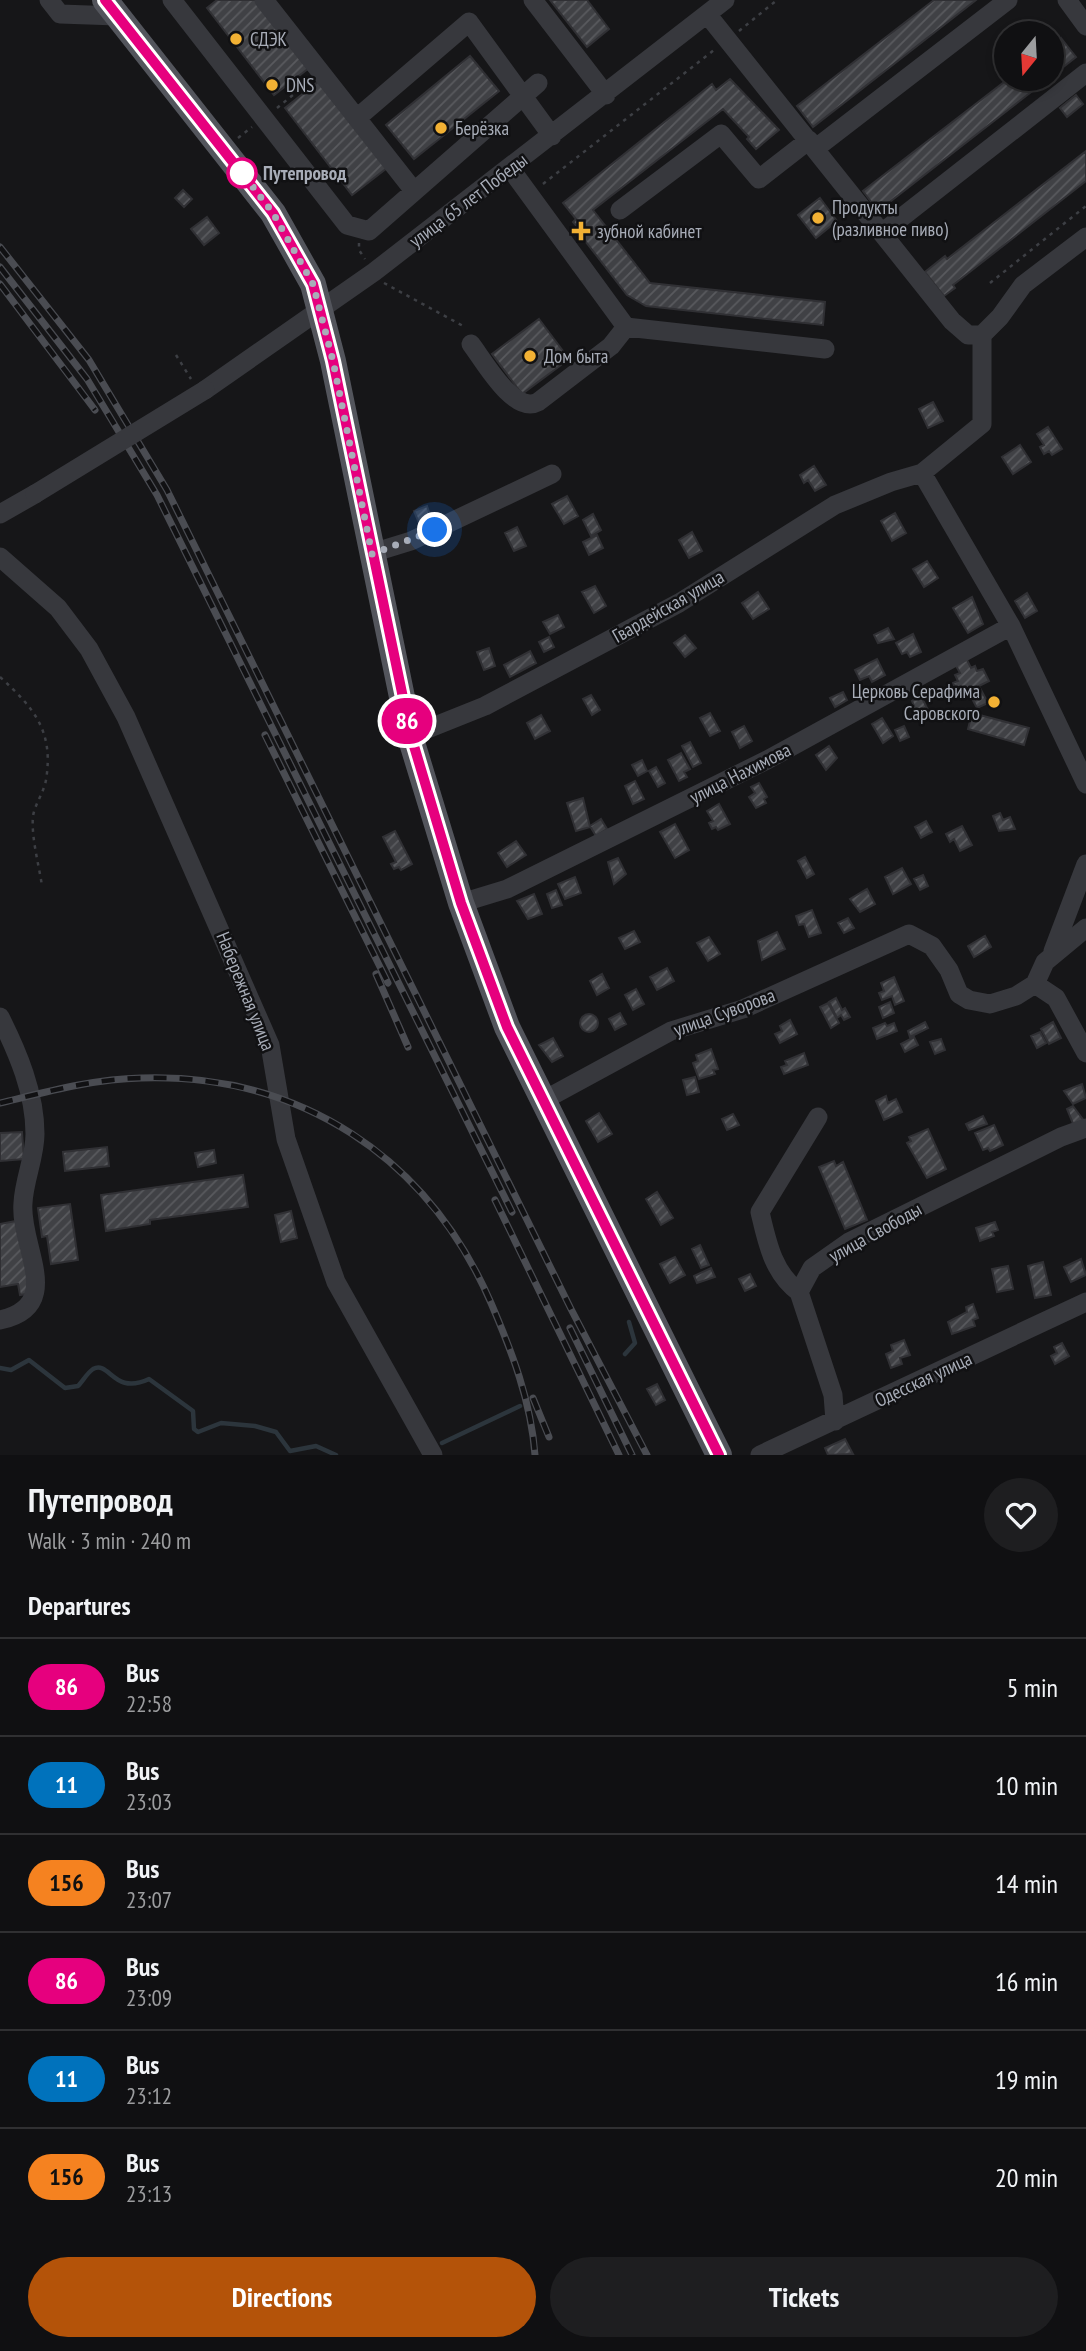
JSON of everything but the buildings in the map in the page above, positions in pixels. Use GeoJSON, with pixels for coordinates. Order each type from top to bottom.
{"type":"FeatureCollection","features":[{"type":"Feature","properties":{"kind":"main road"},"geometry":{"type":"LineString","coordinates":[[111,8],[273,213],[301,259],[320,309],[411,736],[461,903],[507,1027],[719,1455]]}},
{"type":"Feature","properties":{"kind":"street"},"geometry":{"type":"LineString","coordinates":[[49,0],[60,14],[111,8]]}},
{"type":"Feature","properties":{"kind":"street"},"geometry":{"type":"LineString","coordinates":[[172,0],[347,225],[369,231],[531,90]]}},
{"type":"Feature","properties":{"kind":"street"},"geometry":{"type":"LineString","coordinates":[[264,0],[414,191]]}},
{"type":"Feature","properties":{"kind":"street"},"geometry":{"type":"LineString","coordinates":[[533,0],[606,95]]}},
{"type":"Feature","properties":{"kind":"street","name":"улица 65 лет Победы"},"geometry":{"type":"LineString","coordinates":[[0,514],[35,494],[374,272],[606,95],[725,0]]}},
{"type":"Feature","properties":{"kind":"street"},"geometry":{"type":"LineString","coordinates":[[620,210],[721,134],[759,179],[812,144],[1008,0]]}},
{"type":"Feature","properties":{"kind":"street"},"geometry":{"type":"LineString","coordinates":[[1067,0],[1086,26]]}},
{"type":"Feature","properties":{"kind":"street"},"geometry":{"type":"LineString","coordinates":[[707,14],[952,321],[968,335],[982,335],[1000,317],[1023,285],[1086,237]]}},
{"type":"Feature","properties":{"kind":"street"},"geometry":{"type":"LineString","coordinates":[[356,118],[469,22],[531,90],[552,136]]}},
{"type":"Feature","properties":{"kind":"street"},"geometry":{"type":"LineString","coordinates":[[883,232],[1086,73]]}},
{"type":"Feature","properties":{"kind":"street"},"geometry":{"type":"LineString","coordinates":[[510,168],[626,327],[825,349]]}},
{"type":"Feature","properties":{"kind":"street"},"geometry":{"type":"LineString","coordinates":[[468,335],[515,401],[527,405],[538,402],[611,346],[626,327]]}},
{"type":"Feature","properties":{"kind":"street"},"geometry":{"type":"LineString","coordinates":[[982,335],[982,424],[922,473],[1011,626],[1086,784]]}},
{"type":"Feature","properties":{"kind":"street","name":"Гвардейская улица"},"geometry":{"type":"LineString","coordinates":[[411,736],[485,706],[679,603],[835,505],[891,482],[922,473]]}},
{"type":"Feature","properties":{"kind":"street"},"geometry":{"type":"LineString","coordinates":[[372,554],[411,541],[552,474]]}},
{"type":"Feature","properties":{"kind":"street","name":"Набережная улица"},"geometry":{"type":"LineString","coordinates":[[0,557],[58,608],[89,649],[126,717],[270,1045],[286,1139],[336,1282],[433,1455]]}},
{"type":"Feature","properties":{"kind":"street","name":"улица Нахимова"},"geometry":{"type":"LineString","coordinates":[[461,903],[507,889],[767,760],[1011,626]]}},
{"type":"Feature","properties":{"kind":"street"},"geometry":{"type":"LineString","coordinates":[[1052,954],[1086,864]]}},
{"type":"Feature","properties":{"kind":"street"},"geometry":{"type":"LineString","coordinates":[[1086,928],[1052,954],[1045,962],[1035,984],[1056,998],[1086,1053]]}},
{"type":"Feature","properties":{"kind":"street","name":"улица Суворова"},"geometry":{"type":"LineString","coordinates":[[544,1100],[671,1031],[743,1009],[909,934],[932,946],[948,970],[959,994],[969,1000],[990,1004],[1016,996],[1035,984]]}},
{"type":"Feature","properties":{"kind":"street"},"geometry":{"type":"LineString","coordinates":[[0,1017],[20,1057],[35,1134],[22,1204],[36,1291],[29,1307],[22,1313],[0,1320]]}},
{"type":"Feature","properties":{"kind":"street"},"geometry":{"type":"LineString","coordinates":[[818,1117],[760,1212],[768,1247],[784,1281],[799,1292],[833,1395],[835,1421]]}},
{"type":"Feature","properties":{"kind":"street","name":"улица Свободы"},"geometry":{"type":"LineString","coordinates":[[799,1292],[812,1268],[849,1242],[1061,1137],[1086,1128]]}},
{"type":"Feature","properties":{"kind":"street","name":"Одесская улица"},"geometry":{"type":"LineString","coordinates":[[760,1455],[1086,1302]]}},
{"type":"Feature","properties":{"kind":"path"},"geometry":{"type":"LineString","coordinates":[[529,194],[777,0]]}},
{"type":"Feature","properties":{"kind":"path"},"geometry":{"type":"LineString","coordinates":[[237,139],[320,72]]}},
{"type":"Feature","properties":{"kind":"path"},"geometry":{"type":"LineString","coordinates":[[990,283],[1086,206]]}},
{"type":"Feature","properties":{"kind":"path"},"geometry":{"type":"LineString","coordinates":[[358,228],[359,250],[374,272],[391,287],[468,335]]}},
{"type":"Feature","properties":{"kind":"path"},"geometry":{"type":"LineString","coordinates":[[176,355],[199,387]]}},
{"type":"Feature","properties":{"kind":"path"},"geometry":{"type":"LineString","coordinates":[[0,677],[24,699],[43,727],[49,754],[45,783],[33,816],[42,886]]}},
{"type":"Feature","properties":{"kind":"waterway"},"geometry":{"type":"LineString","coordinates":[[625,1354],[635,1343],[629,1322]]}},
{"type":"Feature","properties":{"kind":"waterway"},"geometry":{"type":"LineString","coordinates":[[0,1368],[11,1370],[29,1360],[65,1388],[78,1386],[93,1369],[99,1368],[127,1383],[149,1379],[193,1411],[194,1429],[198,1432],[221,1423],[255,1426],[276,1432],[290,1451],[316,1446],[336,1455]]}},
{"type":"Feature","properties":{"kind":"waterway"},"geometry":{"type":"LineString","coordinates":[[442,1443],[520,1406]]}},
{"type":"Feature","properties":{"kind":"railway"},"geometry":{"type":"LineString","coordinates":[[0,247],[89,360],[167,490],[571,1309],[647,1455]]}},
{"type":"Feature","properties":{"kind":"railway"},"geometry":{"type":"LineString","coordinates":[[0,267],[87,379],[157,495],[512,1212]]}},
{"type":"Feature","properties":{"kind":"railway"},"geometry":{"type":"LineString","coordinates":[[0,284],[95,410]]}},
{"type":"Feature","properties":{"kind":"railway"},"geometry":{"type":"LineString","coordinates":[[265,735],[388,983]]}},
{"type":"Feature","properties":{"kind":"railway"},"geometry":{"type":"LineString","coordinates":[[376,974],[408,1047]]}},
{"type":"Feature","properties":{"kind":"railway"},"geometry":{"type":"LineString","coordinates":[[0,1103],[105,1081],[141,1078],[199,1080],[254,1091],[305,1108],[352,1134],[394,1166],[432,1206],[464,1251],[491,1303],[513,1358],[525,1396],[535,1455]]}},
{"type":"Feature","properties":{"kind":"railway"},"geometry":{"type":"LineString","coordinates":[[495,1200],[619,1455]]}},
{"type":"Feature","properties":{"kind":"railway"},"geometry":{"type":"LineString","coordinates":[[570,1328],[632,1455]]}},
{"type":"Feature","properties":{"kind":"railway"},"geometry":{"type":"LineString","coordinates":[[533,1398],[549,1437]]}},
{"type":"Feature","properties":{"kind":"bus line","name":"86"},"geometry":{"type":"LineString","coordinates":[[105,0],[273,213],[313,284],[333,361],[411,736],[461,903],[507,1027],[719,1455]]}},
{"type":"Feature","properties":{"kind":"place","name":"СДЭК"},"geometry":{"type":"Point","coordinates":[236,39]}},
{"type":"Feature","properties":{"kind":"place","name":"DNS"},"geometry":{"type":"Point","coordinates":[272,85]}},
{"type":"Feature","properties":{"kind":"place","name":"Берёзка"},"geometry":{"type":"Point","coordinates":[441,128]}},
{"type":"Feature","properties":{"kind":"place","name":"Путепровод"},"geometry":{"type":"Point","coordinates":[242,173]}},
{"type":"Feature","properties":{"kind":"place","name":"Продукты (разливное пиво)"},"geometry":{"type":"Point","coordinates":[818,218]}},
{"type":"Feature","properties":{"kind":"place","name":"зубной кабинет"},"geometry":{"type":"Point","coordinates":[581,231]}},
{"type":"Feature","properties":{"kind":"place","name":"Дом быта"},"geometry":{"type":"Point","coordinates":[530,356]}},
{"type":"Feature","properties":{"kind":"place","name":"Церковь Серафима Саровского"},"geometry":{"type":"Point","coordinates":[994,702]}},
{"type":"Feature","properties":{"kind":"route"},"geometry":{"type":"LineString","coordinates":[[242,173],[240,170],[273,213],[313,284],[333,361],[372,554],[435,530]]}}]}
